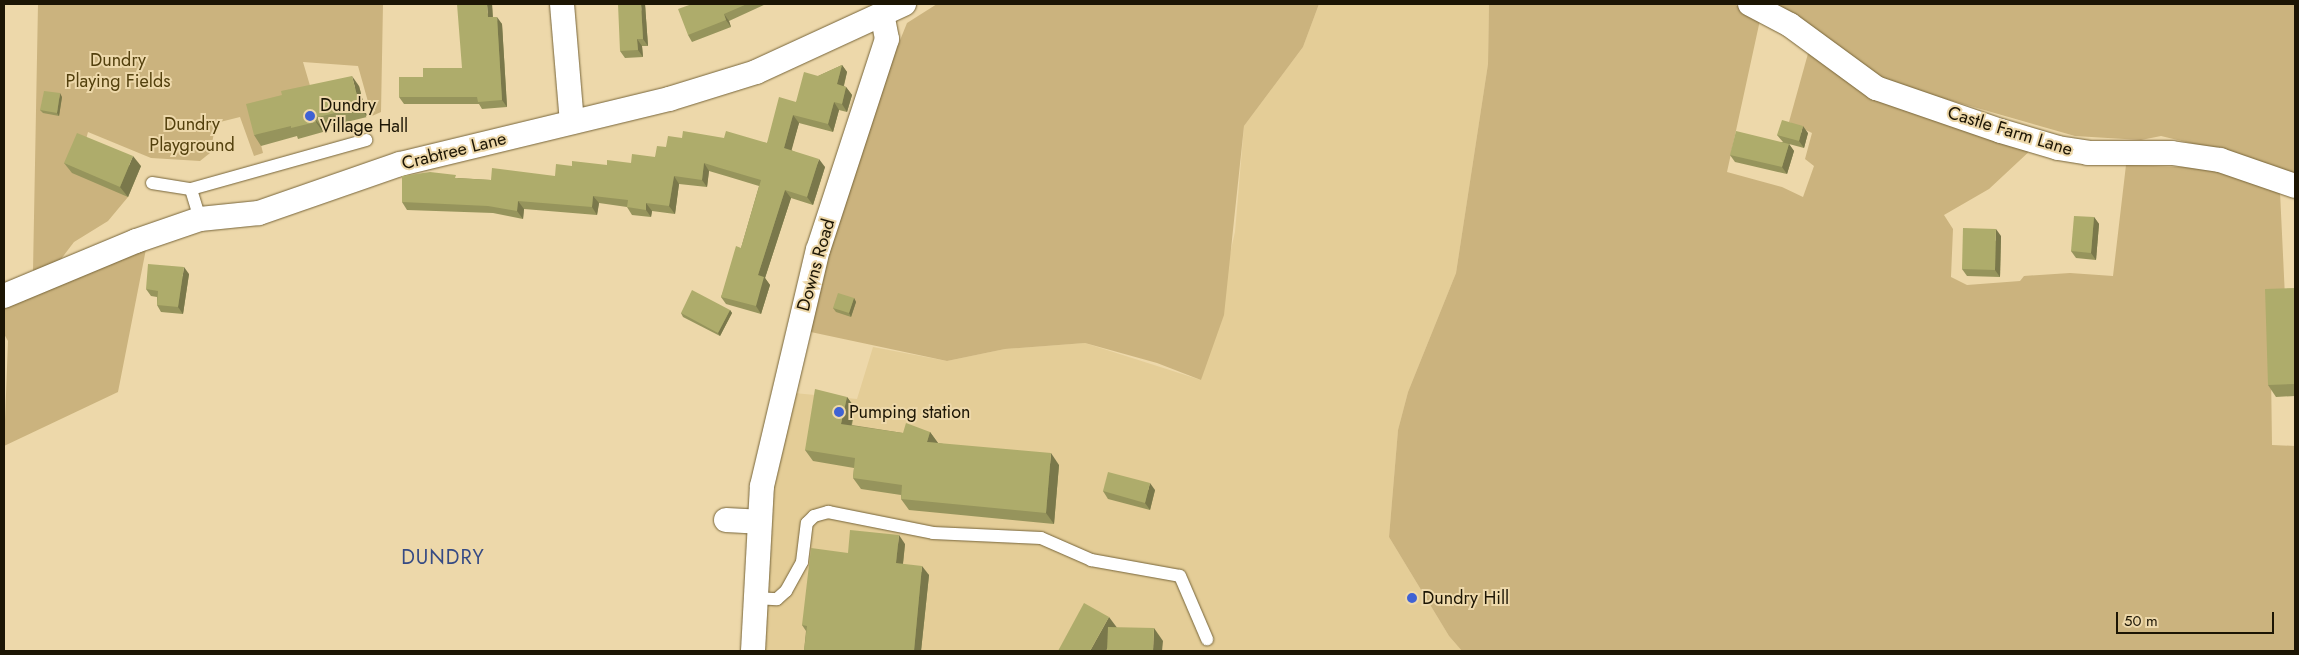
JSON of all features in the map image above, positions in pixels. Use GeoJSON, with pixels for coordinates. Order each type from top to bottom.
{"type":"FeatureCollection","features":[{"type":"Feature","properties":{"kind":"street"},"geometry":{"type":"LineString","coordinates":[[562,4],[572,122]]}},
{"type":"Feature","properties":{"kind":"street","name":"Crabtree Lane"},"geometry":{"type":"LineString","coordinates":[[4,296],[136,241],[200,219],[258,213],[400,164],[669,99],[756,72],[904,4]]}},
{"type":"Feature","properties":{"kind":"street","name":"Castle Farm Lane"},"geometry":{"type":"LineString","coordinates":[[1750,4],[1790,25],[1876,88],[2001,130],[2058,148],[2088,153],[2172,153],[2220,160],[2295,186]]}},
{"type":"Feature","properties":{"kind":"street","name":"Downs Road"},"geometry":{"type":"LineString","coordinates":[[754,651],[759,522],[766,468],[818,250],[887,39],[882,14]]}},
{"type":"Feature","properties":{"kind":"street"},"geometry":{"type":"LineString","coordinates":[[726,520],[759,522]]}},
{"type":"Feature","properties":{"kind":"lane"},"geometry":{"type":"LineString","coordinates":[[152,183],[191,188],[366,140]]}},
{"type":"Feature","properties":{"kind":"lane"},"geometry":{"type":"LineString","coordinates":[[191,188],[200,219]]}},
{"type":"Feature","properties":{"kind":"lane"},"geometry":{"type":"LineString","coordinates":[[755,598],[778,599],[786,591],[802,562],[807,523],[814,516],[828,512],[933,533],[1041,538],[1091,560],[1180,576],[1207,639]]}},
{"type":"Feature","properties":{"kind":"shaded area"},"geometry":{"type":"Polygon","coordinates":[[[1319,4],[1489,4],[1488,64],[1456,273],[1408,392],[1398,430],[1389,537],[1449,636],[1462,651],[761,651],[773,489],[794,393],[857,399],[873,347],[947,361],[1005,349],[1085,343],[1201,380],[1235,232],[1244,126],[1303,47],[1319,4]]]}},
{"type":"Feature","properties":{"kind":"green space","name":"Dundry Playing Fields"},"geometry":{"type":"Polygon","coordinates":[[[38,4],[383,4],[381,112],[372,116],[358,66],[303,62],[311,89],[261,145],[263,153],[254,156],[240,117],[216,123],[210,153],[200,161],[151,158],[88,132],[85,143],[128,197],[108,221],[74,242],[58,263],[33,271],[38,4]]]}},
{"type":"Feature","properties":{"kind":"green space"},"geometry":{"type":"Polygon","coordinates":[[[937,4],[1319,4],[1303,47],[1244,126],[1224,315],[1201,380],[1157,363],[1085,343],[1005,349],[947,361],[806,331],[869,117],[907,23],[937,4]]]}},
{"type":"Feature","properties":{"kind":"green space"},"geometry":{"type":"Polygon","coordinates":[[[1489,4],[1734,4],[1760,20],[1727,172],[1782,187],[1803,197],[1814,166],[1805,159],[1812,133],[1789,122],[1809,50],[1857,89],[2033,148],[1989,189],[1944,215],[1953,229],[1951,277],[1967,285],[2020,281],[2024,276],[2070,273],[2113,276],[2126,165],[2208,168],[2280,192],[2285,297],[2270,299],[2272,445],[2295,446],[2295,651],[1462,651],[1449,636],[1389,537],[1398,430],[1408,392],[1456,273],[1488,64],[1489,4]]]}},
{"type":"Feature","properties":{"kind":"green space"},"geometry":{"type":"Polygon","coordinates":[[[1770,4],[2295,4],[2295,176],[2228,152],[2161,136],[2141,140],[2075,136],[1879,80],[1770,4]]]}},
{"type":"Feature","properties":{"kind":"green space"},"geometry":{"type":"Polygon","coordinates":[[[146,249],[118,392],[4,446],[8,341],[4,334],[4,306],[146,249]]]}},
{"type":"Feature","properties":{"kind":"building"},"geometry":{"type":"Polygon","coordinates":[[[457,4],[487,4],[488,17],[497,17],[502,100],[478,102],[477,97],[399,97],[399,77],[423,77],[423,68],[462,68],[457,4]]]}},
{"type":"Feature","properties":{"kind":"building"},"geometry":{"type":"Polygon","coordinates":[[[618,4],[641,4],[643,39],[637,39],[638,50],[620,51],[618,4]]]}},
{"type":"Feature","properties":{"kind":"building"},"geometry":{"type":"Polygon","coordinates":[[[692,4],[747,4],[724,14],[726,20],[688,35],[678,9],[692,4]]]}},
{"type":"Feature","properties":{"kind":"building"},"geometry":{"type":"Polygon","coordinates":[[[842,65],[837,84],[846,87],[842,104],[834,102],[828,124],[793,115],[784,148],[819,159],[807,197],[785,190],[758,275],[764,277],[756,306],[721,297],[736,246],[741,248],[761,180],[704,163],[702,180],[674,176],[669,206],[646,203],[646,210],[627,207],[628,200],[593,196],[592,207],[518,201],[517,211],[488,206],[402,202],[402,176],[430,172],[456,175],[455,178],[491,180],[492,168],[555,176],[556,164],[572,166],[572,161],[607,165],[607,160],[631,163],[632,154],[655,157],[657,146],[666,147],[668,136],[682,138],[683,131],[724,138],[726,131],[767,143],[779,97],[796,102],[804,72],[818,76],[842,65]]]}},
{"type":"Feature","properties":{"kind":"building","name":"Dundry Village Hall"},"geometry":{"type":"Polygon","coordinates":[[[352,76],[360,107],[314,118],[316,122],[254,135],[246,104],[282,95],[281,91],[352,76]]]}},
{"type":"Feature","properties":{"kind":"building"},"geometry":{"type":"Polygon","coordinates":[[[44,91],[60,93],[57,113],[40,110],[44,91]]]}},
{"type":"Feature","properties":{"kind":"building"},"geometry":{"type":"Polygon","coordinates":[[[1782,120],[1803,126],[1799,141],[1777,135],[1782,120]]]}},
{"type":"Feature","properties":{"kind":"building"},"geometry":{"type":"Polygon","coordinates":[[[1736,131],[1789,144],[1782,167],[1730,155],[1736,131]]]}},
{"type":"Feature","properties":{"kind":"building"},"geometry":{"type":"Polygon","coordinates":[[[77,133],[133,156],[120,187],[64,163],[77,133]]]}},
{"type":"Feature","properties":{"kind":"building"},"geometry":{"type":"Polygon","coordinates":[[[2074,216],[2094,217],[2091,253],[2071,251],[2074,216]]]}},
{"type":"Feature","properties":{"kind":"building"},"geometry":{"type":"Polygon","coordinates":[[[1963,228],[1996,229],[1995,270],[1962,269],[1963,228]]]}},
{"type":"Feature","properties":{"kind":"building"},"geometry":{"type":"Polygon","coordinates":[[[148,264],[184,267],[178,307],[157,305],[158,291],[146,289],[148,264]]]}},
{"type":"Feature","properties":{"kind":"building"},"geometry":{"type":"Polygon","coordinates":[[[2295,288],[2295,384],[2268,385],[2265,289],[2295,288]]]}},
{"type":"Feature","properties":{"kind":"building"},"geometry":{"type":"Polygon","coordinates":[[[692,290],[730,310],[718,333],[681,313],[692,290]]]}},
{"type":"Feature","properties":{"kind":"building"},"geometry":{"type":"Polygon","coordinates":[[[838,293],[854,298],[849,313],[833,308],[838,293]]]}},
{"type":"Feature","properties":{"kind":"building"},"geometry":{"type":"Polygon","coordinates":[[[815,389],[847,397],[841,424],[903,433],[906,423],[930,432],[927,442],[1051,453],[1046,513],[901,499],[902,485],[853,478],[855,458],[805,450],[815,389]]]}},
{"type":"Feature","properties":{"kind":"building"},"geometry":{"type":"Polygon","coordinates":[[[1108,472],[1150,483],[1145,503],[1103,491],[1108,472]]]}},
{"type":"Feature","properties":{"kind":"building"},"geometry":{"type":"Polygon","coordinates":[[[850,530],[899,535],[896,563],[922,566],[914,651],[804,651],[807,626],[802,625],[811,548],[848,553],[850,530]]]}},
{"type":"Feature","properties":{"kind":"building"},"geometry":{"type":"Polygon","coordinates":[[[1084,603],[1109,617],[1090,651],[1058,651],[1084,603]]]}},
{"type":"Feature","properties":{"kind":"building"},"geometry":{"type":"Polygon","coordinates":[[[1108,627],[1154,628],[1153,651],[1107,651],[1108,627]]]}},
{"type":"Feature","properties":{"kind":"place","name":"Dundry Village Hall"},"geometry":{"type":"Point","coordinates":[310,116]}},
{"type":"Feature","properties":{"kind":"place","name":"Pumping station"},"geometry":{"type":"Point","coordinates":[839,412]}},
{"type":"Feature","properties":{"kind":"place","name":"Dundry Hill"},"geometry":{"type":"Point","coordinates":[1412,598]}},
{"type":"Feature","properties":{"kind":"district","name":"DUNDRY"},"geometry":{"type":"Point","coordinates":[443,557]}},
{"type":"Feature","properties":{"kind":"park label","name":"Dundry Playground"},"geometry":{"type":"Point","coordinates":[192,135]}}]}
